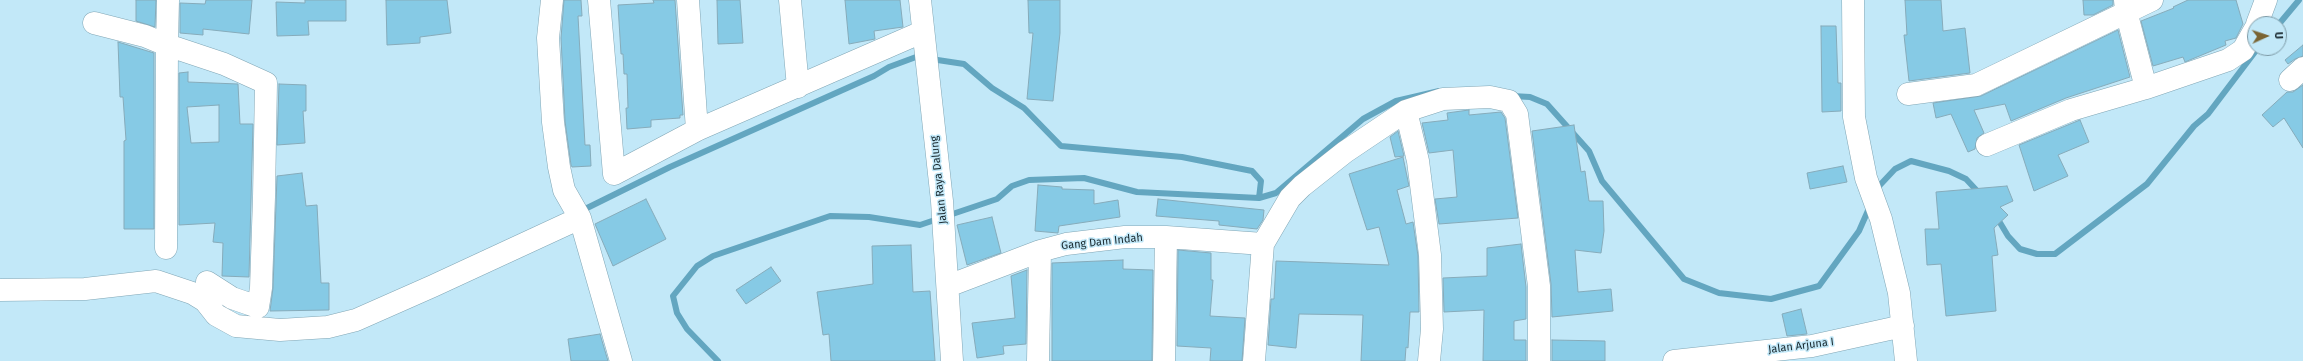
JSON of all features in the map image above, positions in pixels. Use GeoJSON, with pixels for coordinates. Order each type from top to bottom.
{"type":"FeatureCollection","features":[{"type":"Feature","properties":{"kind":"street"},"geometry":{"type":"LineString","coordinates":[[166,248],[168,0]]}},
{"type":"Feature","properties":{"kind":"street"},"geometry":{"type":"LineString","coordinates":[[552,0],[548,38],[553,122],[559,167],[564,190],[580,218],[621,361]]}},
{"type":"Feature","properties":{"kind":"street"},"geometry":{"type":"LineString","coordinates":[[599,0],[614,174],[697,130],[922,32]]}},
{"type":"Feature","properties":{"kind":"street"},"geometry":{"type":"LineString","coordinates":[[688,0],[697,130]]}},
{"type":"Feature","properties":{"kind":"street"},"geometry":{"type":"LineString","coordinates":[[790,0],[798,87]]}},
{"type":"Feature","properties":{"kind":"street","name":"Jalan Raya Dalung"},"geometry":{"type":"LineString","coordinates":[[920,0],[922,32],[942,201],[952,361]]}},
{"type":"Feature","properties":{"kind":"street"},"geometry":{"type":"LineString","coordinates":[[1852,0],[1854,118],[1866,178],[1874,196],[1889,251],[1903,326],[1906,361]]}},
{"type":"Feature","properties":{"kind":"street"},"geometry":{"type":"LineString","coordinates":[[1908,94],[1976,85],[2126,5],[2152,0]]}},
{"type":"Feature","properties":{"kind":"street"},"geometry":{"type":"LineString","coordinates":[[2260,16],[2266,0]]}},
{"type":"Feature","properties":{"kind":"street"},"geometry":{"type":"LineString","coordinates":[[2126,5],[2146,88]]}},
{"type":"Feature","properties":{"kind":"street"},"geometry":{"type":"LineString","coordinates":[[94,23],[145,36],[224,64],[266,83],[261,288],[258,307],[232,298],[207,282]]}},
{"type":"Feature","properties":{"kind":"street"},"geometry":{"type":"LineString","coordinates":[[1987,145],[2071,110],[2146,88],[2228,60],[2243,50],[2247,43]]}},
{"type":"Feature","properties":{"kind":"street"},"geometry":{"type":"LineString","coordinates":[[1254,361],[1263,244],[1279,214],[1302,186],[1371,133],[1406,111],[1443,99],[1484,97],[1510,101],[1515,109],[1537,262],[1539,298],[1539,361]]}},
{"type":"Feature","properties":{"kind":"street"},"geometry":{"type":"LineString","coordinates":[[1406,111],[1418,161],[1430,255],[1432,329],[1429,361]]}},
{"type":"Feature","properties":{"kind":"street"},"geometry":{"type":"LineString","coordinates":[[0,290],[84,289],[156,281],[192,292],[205,301],[216,315],[236,326],[280,330],[328,327],[356,320],[580,218]]}},
{"type":"Feature","properties":{"kind":"street"},"geometry":{"type":"LineString","coordinates":[[1164,361],[1166,237]]}},
{"type":"Feature","properties":{"kind":"street","name":"Gang Dam Indah"},"geometry":{"type":"LineString","coordinates":[[948,286],[1040,251],[1066,244],[1103,240],[1166,237],[1263,244]]}},
{"type":"Feature","properties":{"kind":"street"},"geometry":{"type":"LineString","coordinates":[[1038,361],[1040,251]]}},
{"type":"Feature","properties":{"kind":"street","name":"Jalan Arjuna I"},"geometry":{"type":"LineString","coordinates":[[1674,361],[1812,346],[1903,326]]}},
{"type":"Feature","properties":{"kind":"building"},"geometry":{"type":"Polygon","coordinates":[[[136,0],[156,0],[155,27],[136,21],[136,0]]]}},
{"type":"Feature","properties":{"kind":"building"},"geometry":{"type":"Polygon","coordinates":[[[206,0],[252,0],[249,34],[203,29],[203,35],[180,33],[180,3],[205,4],[206,0]]]}},
{"type":"Feature","properties":{"kind":"building"},"geometry":{"type":"Polygon","coordinates":[[[305,0],[346,0],[346,21],[308,21],[309,35],[277,36],[276,2],[305,3],[305,0]]]}},
{"type":"Feature","properties":{"kind":"building"},"geometry":{"type":"Polygon","coordinates":[[[386,0],[447,0],[451,33],[420,37],[420,43],[387,45],[386,0]]]}},
{"type":"Feature","properties":{"kind":"building"},"geometry":{"type":"Polygon","coordinates":[[[564,0],[581,0],[582,16],[578,16],[585,145],[590,145],[591,166],[572,167],[571,165],[565,121],[561,38],[564,0]]]}},
{"type":"Feature","properties":{"kind":"building"},"geometry":{"type":"Polygon","coordinates":[[[653,0],[675,0],[683,115],[680,115],[680,118],[651,120],[651,127],[627,129],[627,74],[624,74],[623,54],[621,54],[618,5],[654,3],[653,0]]]}},
{"type":"Feature","properties":{"kind":"building"},"geometry":{"type":"Polygon","coordinates":[[[717,0],[740,0],[743,43],[718,44],[717,0]]]}},
{"type":"Feature","properties":{"kind":"building"},"geometry":{"type":"Polygon","coordinates":[[[845,0],[900,0],[903,27],[874,31],[875,39],[849,44],[845,0]]]}},
{"type":"Feature","properties":{"kind":"building"},"geometry":{"type":"Polygon","coordinates":[[[1028,0],[1060,0],[1060,33],[1053,101],[1027,99],[1033,33],[1029,33],[1028,0]]]}},
{"type":"Feature","properties":{"kind":"building"},"geometry":{"type":"Polygon","coordinates":[[[1905,0],[1941,0],[1943,31],[1965,28],[1970,73],[1909,81],[1904,35],[1907,35],[1905,0]]]}},
{"type":"Feature","properties":{"kind":"building"},"geometry":{"type":"Polygon","coordinates":[[[2083,0],[2113,0],[2113,5],[2093,15],[2084,15],[2083,0]]]}},
{"type":"Feature","properties":{"kind":"building"},"geometry":{"type":"Polygon","coordinates":[[[2188,0],[2236,0],[2243,24],[2236,38],[2225,41],[2226,45],[2185,62],[2183,57],[2153,66],[2141,21],[2174,8],[2173,7],[2188,0]]]}},
{"type":"Feature","properties":{"kind":"building"},"geometry":{"type":"Polygon","coordinates":[[[1821,26],[1836,26],[1838,83],[1841,83],[1841,111],[1822,112],[1821,26]]]}},
{"type":"Feature","properties":{"kind":"building"},"geometry":{"type":"Polygon","coordinates":[[[2118,30],[2130,77],[2066,98],[2011,121],[2005,104],[1974,110],[1984,133],[1977,138],[1975,149],[1968,152],[1951,114],[1936,118],[1933,103],[1981,96],[2118,30]]]}},
{"type":"Feature","properties":{"kind":"building"},"geometry":{"type":"Polygon","coordinates":[[[118,42],[154,53],[154,229],[124,229],[124,141],[126,140],[123,97],[120,97],[118,42]]]}},
{"type":"Feature","properties":{"kind":"building"},"geometry":{"type":"Polygon","coordinates":[[[2303,45],[2303,56],[2288,64],[2285,60],[2303,45]]]}},
{"type":"Feature","properties":{"kind":"building"},"geometry":{"type":"Polygon","coordinates":[[[188,72],[188,82],[238,84],[240,124],[253,124],[249,277],[222,276],[223,243],[213,242],[215,223],[179,225],[179,73],[188,72]],[[219,105],[187,107],[191,143],[219,142],[219,105]]]}},
{"type":"Feature","properties":{"kind":"building"},"geometry":{"type":"Polygon","coordinates":[[[279,84],[306,85],[306,111],[303,111],[305,143],[277,145],[279,84]]]}},
{"type":"Feature","properties":{"kind":"building"},"geometry":{"type":"Polygon","coordinates":[[[2303,85],[2303,148],[2284,118],[2273,127],[2262,115],[2287,92],[2293,92],[2303,85]]]}},
{"type":"Feature","properties":{"kind":"building"},"geometry":{"type":"Polygon","coordinates":[[[1469,110],[1469,115],[1501,112],[1505,118],[1518,218],[1439,224],[1435,199],[1457,197],[1453,150],[1429,153],[1422,123],[1448,120],[1447,113],[1469,110]]]}},
{"type":"Feature","properties":{"kind":"building"},"geometry":{"type":"Polygon","coordinates":[[[2080,120],[2089,142],[2058,155],[2068,176],[2034,191],[2019,145],[2080,120]]]}},
{"type":"Feature","properties":{"kind":"building"},"geometry":{"type":"Polygon","coordinates":[[[1574,125],[1581,172],[1585,171],[1589,201],[1603,201],[1604,231],[1601,253],[1575,250],[1578,292],[1611,289],[1613,311],[1552,317],[1551,284],[1532,131],[1574,125]]]}},
{"type":"Feature","properties":{"kind":"building"},"geometry":{"type":"Polygon","coordinates":[[[1398,131],[1404,156],[1395,157],[1390,137],[1398,131]]]}},
{"type":"Feature","properties":{"kind":"building"},"geometry":{"type":"Polygon","coordinates":[[[1403,157],[1409,186],[1397,190],[1406,224],[1413,222],[1418,256],[1419,312],[1410,312],[1408,348],[1406,347],[1405,361],[1361,361],[1363,315],[1299,314],[1296,348],[1268,345],[1271,299],[1274,299],[1276,261],[1389,265],[1379,227],[1367,230],[1349,174],[1403,157]]]}},
{"type":"Feature","properties":{"kind":"building"},"geometry":{"type":"Polygon","coordinates":[[[1843,166],[1847,182],[1810,189],[1807,173],[1843,166]]]}},
{"type":"Feature","properties":{"kind":"building"},"geometry":{"type":"Polygon","coordinates":[[[302,173],[306,206],[317,205],[321,283],[329,283],[329,310],[270,311],[273,288],[277,176],[302,173]]]}},
{"type":"Feature","properties":{"kind":"building"},"geometry":{"type":"Polygon","coordinates":[[[1038,185],[1062,187],[1062,189],[1094,190],[1094,204],[1118,200],[1120,217],[1059,226],[1058,233],[1035,231],[1038,185]]]}},
{"type":"Feature","properties":{"kind":"building"},"geometry":{"type":"Polygon","coordinates":[[[2007,186],[2013,201],[2000,207],[2008,215],[1994,228],[1998,255],[1992,256],[1996,311],[1946,316],[1941,264],[1927,265],[1925,229],[1939,229],[1936,192],[2007,186]]]}},
{"type":"Feature","properties":{"kind":"building"},"geometry":{"type":"Polygon","coordinates":[[[646,199],[666,239],[613,266],[595,224],[646,199]]]}},
{"type":"Feature","properties":{"kind":"building"},"geometry":{"type":"Polygon","coordinates":[[[1158,199],[1264,210],[1263,220],[1257,229],[1219,225],[1219,221],[1156,216],[1158,199]]]}},
{"type":"Feature","properties":{"kind":"building"},"geometry":{"type":"Polygon","coordinates":[[[992,217],[1001,253],[967,265],[957,225],[992,217]]]}},
{"type":"Feature","properties":{"kind":"building"},"geometry":{"type":"Polygon","coordinates":[[[1521,244],[1526,287],[1526,319],[1514,321],[1514,340],[1526,340],[1526,361],[1483,361],[1484,310],[1444,312],[1443,278],[1487,276],[1487,248],[1521,244]]]}},
{"type":"Feature","properties":{"kind":"building"},"geometry":{"type":"Polygon","coordinates":[[[911,245],[913,292],[930,291],[935,361],[831,361],[829,334],[823,335],[817,292],[873,284],[872,246],[911,245]]]}},
{"type":"Feature","properties":{"kind":"building"},"geometry":{"type":"Polygon","coordinates":[[[1178,250],[1211,253],[1211,280],[1213,280],[1210,316],[1245,318],[1242,361],[1210,361],[1211,348],[1177,346],[1178,250]]]}},
{"type":"Feature","properties":{"kind":"building"},"geometry":{"type":"Polygon","coordinates":[[[1123,260],[1123,269],[1153,270],[1152,361],[1052,361],[1052,263],[1123,260]]]}},
{"type":"Feature","properties":{"kind":"building"},"geometry":{"type":"Polygon","coordinates":[[[771,267],[781,281],[746,304],[736,290],[771,267]]]}},
{"type":"Feature","properties":{"kind":"building"},"geometry":{"type":"Polygon","coordinates":[[[1027,270],[1026,344],[1003,346],[1004,354],[977,358],[972,323],[1015,318],[1011,276],[1027,270]]]}},
{"type":"Feature","properties":{"kind":"building"},"geometry":{"type":"Polygon","coordinates":[[[1801,309],[1807,334],[1787,336],[1782,314],[1801,309]]]}},
{"type":"Feature","properties":{"kind":"building"},"geometry":{"type":"Polygon","coordinates":[[[600,334],[608,361],[571,361],[568,339],[600,334]]]}},
{"type":"Feature","properties":{"kind":"building"},"geometry":{"type":"Polygon","coordinates":[[[1552,340],[1605,341],[1605,361],[1552,361],[1552,340]]]}},
{"type":"Feature","properties":{"kind":"waterway"},"geometry":{"type":"LineString","coordinates":[[2286,16],[2299,0]]}},
{"type":"Feature","properties":{"kind":"waterway"},"geometry":{"type":"LineString","coordinates":[[1996,216],[2008,236],[2020,249],[2037,254],[2055,254],[2147,184],[2194,126],[2208,114],[2252,56]]}},
{"type":"Feature","properties":{"kind":"waterway"},"geometry":{"type":"LineString","coordinates":[[581,211],[670,167],[874,76],[889,67],[916,57],[922,58]]}},
{"type":"Feature","properties":{"kind":"waterway"},"geometry":{"type":"LineString","coordinates":[[931,59],[964,64],[992,88],[1024,108],[1061,146],[1182,157],[1252,171],[1261,181],[1259,198]]}},
{"type":"Feature","properties":{"kind":"waterway"},"geometry":{"type":"LineString","coordinates":[[718,361],[687,329],[677,313],[673,296],[697,266],[713,256],[830,216],[869,217],[920,225],[997,199],[1012,186],[1029,180],[1084,178],[1137,192],[1259,198],[1276,193],[1363,119],[1396,101],[1439,91]]}},
{"type":"Feature","properties":{"kind":"waterway"},"geometry":{"type":"LineString","coordinates":[[1512,96],[1530,97],[1547,104],[1589,151],[1602,181],[1684,279],[1719,293],[1771,299],[1819,286],[1859,231],[1870,206]]}},
{"type":"Feature","properties":{"kind":"waterway"},"geometry":{"type":"LineString","coordinates":[[1877,190],[1895,169],[1911,161],[1949,171],[1966,179],[1980,194]]}}]}
